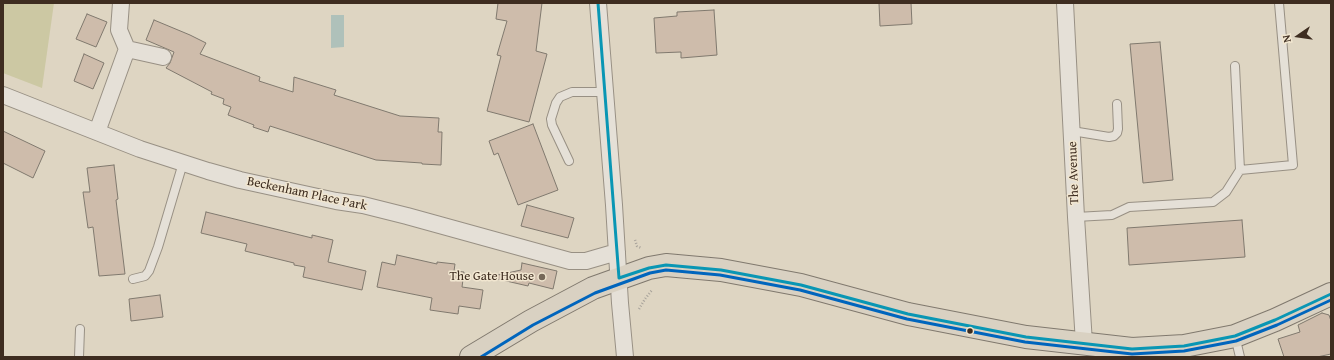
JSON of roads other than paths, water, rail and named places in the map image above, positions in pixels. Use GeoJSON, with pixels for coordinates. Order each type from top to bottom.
{"type":"FeatureCollection","features":[{"type":"Feature","properties":{"kind":"main road"},"geometry":{"type":"LineString","coordinates":[[471,357],[531,321],[593,288],[649,268],[666,265],[721,270],[801,285],[908,314],[1026,337],[1132,349],[1184,346],[1235,336],[1275,320],[1331,294]]}},
{"type":"Feature","properties":{"kind":"street"},"geometry":{"type":"LineString","coordinates":[[97,132],[127,49],[119,30],[122,3]]}},
{"type":"Feature","properties":{"kind":"street"},"geometry":{"type":"LineString","coordinates":[[598,3],[625,357]]}},
{"type":"Feature","properties":{"kind":"street","name":"The Avenue"},"geometry":{"type":"LineString","coordinates":[[1065,3],[1084,343]]}},
{"type":"Feature","properties":{"kind":"street"},"geometry":{"type":"LineString","coordinates":[[127,49],[163,57]]}},
{"type":"Feature","properties":{"kind":"street","name":"Beckenham Place Park"},"geometry":{"type":"LineString","coordinates":[[3,95],[140,149],[183,163],[273,188],[363,205],[570,261],[586,261],[617,252]]}},
{"type":"Feature","properties":{"kind":"lane"},"geometry":{"type":"LineString","coordinates":[[1240,170],[1293,165],[1279,3]]}},
{"type":"Feature","properties":{"kind":"lane"},"geometry":{"type":"LineString","coordinates":[[1076,217],[1112,215],[1129,207],[1213,202],[1226,192],[1240,170],[1235,66]]}},
{"type":"Feature","properties":{"kind":"lane"},"geometry":{"type":"LineString","coordinates":[[569,161],[552,126],[551,119],[556,103],[560,97],[572,92],[605,92]]}},
{"type":"Feature","properties":{"kind":"lane"},"geometry":{"type":"LineString","coordinates":[[1072,131],[1109,137],[1114,136],[1118,129],[1117,104]]}},
{"type":"Feature","properties":{"kind":"lane"},"geometry":{"type":"LineString","coordinates":[[133,279],[146,276],[149,272],[183,163]]}},
{"type":"Feature","properties":{"kind":"lane"},"geometry":{"type":"LineString","coordinates":[[79,357],[80,329]]}},
{"type":"Feature","properties":{"kind":"lane"},"geometry":{"type":"LineString","coordinates":[[1235,336],[1240,357]]}},
{"type":"Feature","properties":{"kind":"place","name":"The Gate House"},"geometry":{"type":"Point","coordinates":[542,277]}}]}
